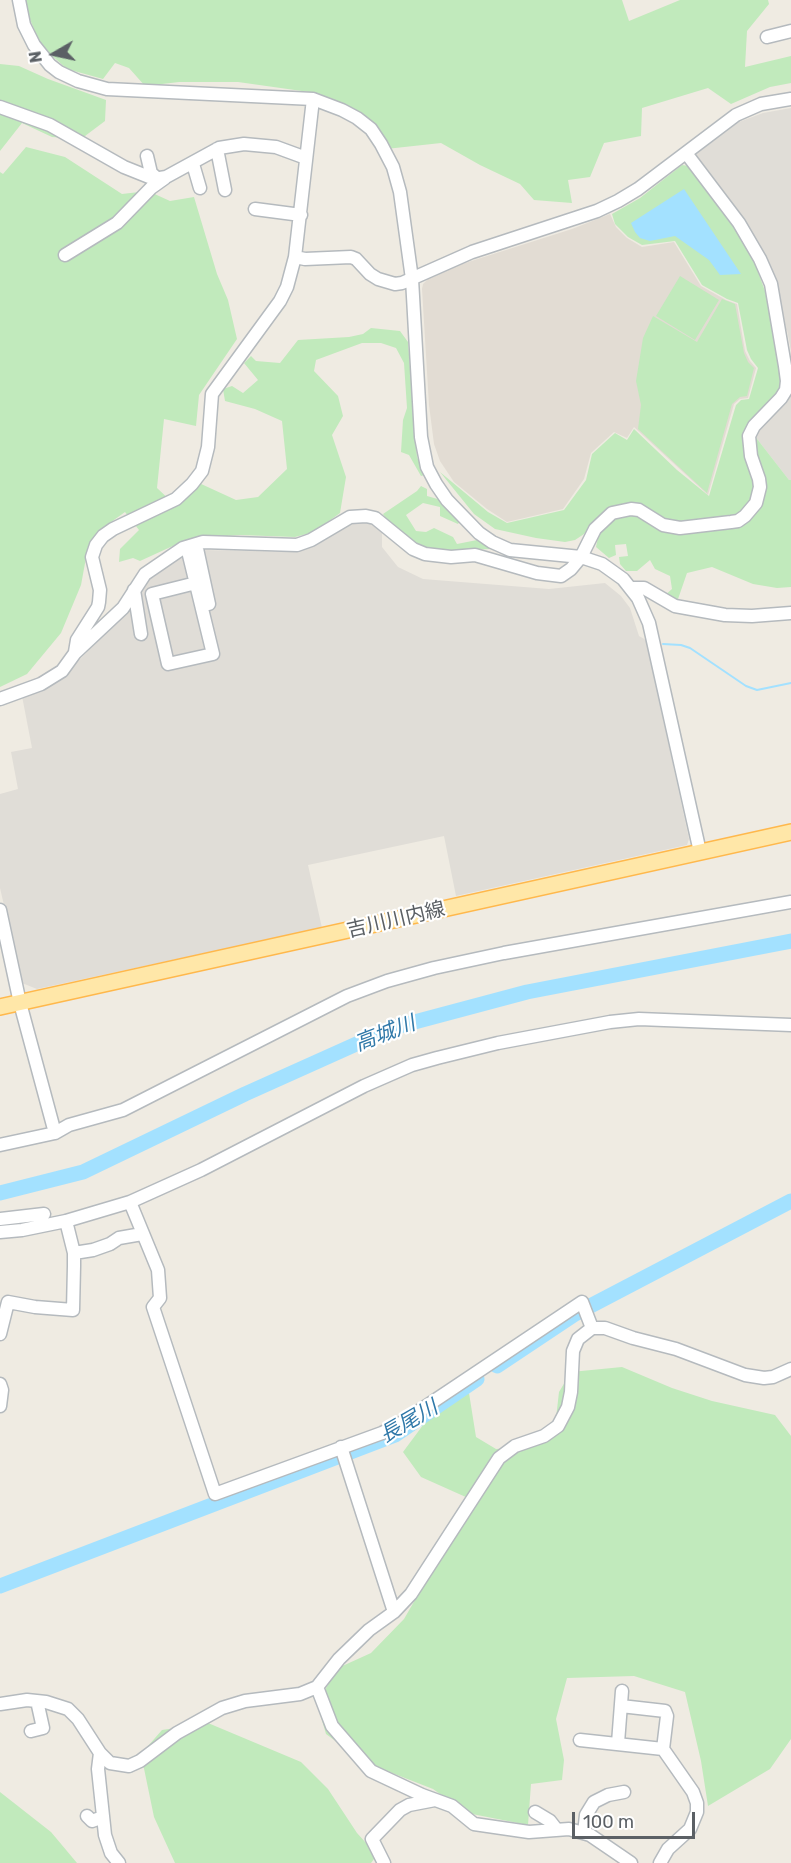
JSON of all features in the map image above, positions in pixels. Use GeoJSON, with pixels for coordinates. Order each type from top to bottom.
{"type":"FeatureCollection","features":[{"type":"Feature","properties":{"kind":"main road","name":"吉川川内線"},"geometry":{"type":"LineString","coordinates":[[0,1007],[791,832]]}},
{"type":"Feature","properties":{"kind":"street"},"geometry":{"type":"LineString","coordinates":[[19,0],[24,25],[34,45],[50,65],[78,81],[108,89],[313,99],[357,118],[371,129],[393,167],[400,192],[412,279],[421,436],[427,467],[447,500],[479,533],[492,542],[510,550],[581,557],[602,564],[631,588],[644,609],[649,623],[700,852]]}},
{"type":"Feature","properties":{"kind":"street"},"geometry":{"type":"LineString","coordinates":[[767,37],[791,31]]}},
{"type":"Feature","properties":{"kind":"street"},"geometry":{"type":"LineString","coordinates":[[75,653],[77,640],[98,608],[99,590],[92,557],[96,545],[103,536],[123,522],[176,499],[202,471],[208,447],[212,393],[280,301],[287,287],[295,257],[301,214],[313,99]]}},
{"type":"Feature","properties":{"kind":"street"},"geometry":{"type":"LineString","coordinates":[[295,257],[305,259],[351,257],[378,279],[395,284],[412,279],[472,252],[597,211],[618,201],[736,115],[761,104],[791,99]]}},
{"type":"Feature","properties":{"kind":"street"},"geometry":{"type":"LineString","coordinates":[[0,107],[50,125],[124,167],[154,179],[162,178],[193,164],[217,149],[244,144],[276,147],[306,158]]}},
{"type":"Feature","properties":{"kind":"street"},"geometry":{"type":"LineString","coordinates":[[217,149],[225,190]]}},
{"type":"Feature","properties":{"kind":"street"},"geometry":{"type":"LineString","coordinates":[[0,699],[53,678],[69,664],[75,653],[123,608],[145,574],[192,545],[203,542],[297,545],[312,540],[344,520],[359,515],[375,518],[413,549],[436,556],[475,555],[537,573],[561,576],[571,570],[581,557],[595,529],[612,513],[631,509],[639,510],[663,525],[674,528],[738,521],[751,511],[759,494],[759,479],[751,456],[749,436],[759,420],[781,398],[786,390],[787,381],[771,284],[753,245],[739,223],[686,153]]}},
{"type":"Feature","properties":{"kind":"street"},"geometry":{"type":"LineString","coordinates":[[147,156],[151,173],[162,178]]}},
{"type":"Feature","properties":{"kind":"street"},"geometry":{"type":"LineString","coordinates":[[193,164],[200,188]]}},
{"type":"Feature","properties":{"kind":"street"},"geometry":{"type":"LineString","coordinates":[[65,255],[117,223],[162,178]]}},
{"type":"Feature","properties":{"kind":"street"},"geometry":{"type":"LineString","coordinates":[[255,209],[301,214]]}},
{"type":"Feature","properties":{"kind":"street"},"geometry":{"type":"LineString","coordinates":[[192,545],[196,583],[213,654],[168,664],[152,594],[196,583]]}},
{"type":"Feature","properties":{"kind":"street"},"geometry":{"type":"LineString","coordinates":[[192,545],[214,626]]}},
{"type":"Feature","properties":{"kind":"street"},"geometry":{"type":"LineString","coordinates":[[631,588],[644,588],[675,606],[725,615],[760,616],[791,613]]}},
{"type":"Feature","properties":{"kind":"street"},"geometry":{"type":"LineString","coordinates":[[134,590],[141,634]]}},
{"type":"Feature","properties":{"kind":"street"},"geometry":{"type":"LineString","coordinates":[[0,1145],[56,1133],[69,1125],[123,1110],[347,996],[387,981],[504,953],[791,902]]}},
{"type":"Feature","properties":{"kind":"street"},"geometry":{"type":"LineString","coordinates":[[0,910],[20,1003],[56,1133]]}},
{"type":"Feature","properties":{"kind":"street"},"geometry":{"type":"LineString","coordinates":[[0,1232],[66,1221],[130,1202],[201,1170],[364,1086],[412,1065],[437,1058],[498,1043],[610,1022],[639,1019],[791,1025]]}},
{"type":"Feature","properties":{"kind":"street"},"geometry":{"type":"LineString","coordinates":[[130,1202],[158,1270],[160,1298],[153,1307],[215,1494],[343,1452],[382,1433],[584,1307],[592,1328]]}},
{"type":"Feature","properties":{"kind":"street"},"geometry":{"type":"LineString","coordinates":[[0,1219],[44,1214]]}},
{"type":"Feature","properties":{"kind":"street"},"geometry":{"type":"LineString","coordinates":[[0,1334],[8,1302],[73,1310],[74,1253],[66,1221]]}},
{"type":"Feature","properties":{"kind":"street"},"geometry":{"type":"LineString","coordinates":[[74,1253],[93,1250],[119,1238],[142,1234]]}},
{"type":"Feature","properties":{"kind":"street"},"geometry":{"type":"LineString","coordinates":[[0,1704],[38,1701],[68,1709],[110,1763],[129,1766],[140,1761],[177,1733],[222,1708],[245,1701],[300,1694],[317,1687],[347,1651],[369,1630],[394,1612],[420,1581],[500,1458],[515,1446],[544,1436],[558,1426],[564,1417],[572,1392],[573,1351],[578,1339],[592,1328],[605,1328],[633,1338],[676,1348],[746,1375],[773,1377],[791,1369]]}},
{"type":"Feature","properties":{"kind":"street"},"geometry":{"type":"LineString","coordinates":[[0,1384],[2,1390],[0,1406]]}},
{"type":"Feature","properties":{"kind":"street"},"geometry":{"type":"LineString","coordinates":[[343,1452],[394,1612]]}},
{"type":"Feature","properties":{"kind":"street"},"geometry":{"type":"LineString","coordinates":[[317,1687],[332,1726],[371,1770],[452,1806],[474,1824],[529,1832],[569,1829],[590,1835],[631,1863]]}},
{"type":"Feature","properties":{"kind":"street"},"geometry":{"type":"LineString","coordinates":[[618,1743],[622,1690]]}},
{"type":"Feature","properties":{"kind":"street"},"geometry":{"type":"LineString","coordinates":[[31,1731],[43,1728],[38,1701]]}},
{"type":"Feature","properties":{"kind":"street"},"geometry":{"type":"LineString","coordinates":[[621,1706],[665,1712],[667,1716],[663,1749],[693,1792],[697,1803],[697,1812],[690,1829],[668,1849],[660,1863]]}},
{"type":"Feature","properties":{"kind":"street"},"geometry":{"type":"LineString","coordinates":[[580,1740],[663,1749]]}},
{"type":"Feature","properties":{"kind":"street"},"geometry":{"type":"LineString","coordinates":[[100,1753],[91,1821],[119,1863]]}},
{"type":"Feature","properties":{"kind":"street"},"geometry":{"type":"LineString","coordinates":[[584,1833],[586,1815],[594,1802],[608,1795],[624,1792]]}},
{"type":"Feature","properties":{"kind":"street"},"geometry":{"type":"LineString","coordinates":[[384,1863],[372,1839],[400,1810],[409,1805],[437,1800]]}},
{"type":"Feature","properties":{"kind":"street"},"geometry":{"type":"LineString","coordinates":[[536,1812],[550,1821],[557,1830]]}},
{"type":"Feature","properties":{"kind":"shaded area"},"geometry":{"type":"Polygon","coordinates":[[[791,108],[791,351],[787,330],[784,331],[778,297],[697,160],[696,154],[739,122],[763,113],[791,108]]]}},
{"type":"Feature","properties":{"kind":"shaded area"},"geometry":{"type":"Polygon","coordinates":[[[610,214],[616,227],[627,238],[642,247],[674,242],[701,286],[737,304],[745,351],[756,368],[748,398],[740,399],[734,404],[708,495],[634,427],[627,438],[614,432],[591,453],[584,479],[563,509],[507,522],[454,482],[440,461],[434,444],[429,405],[423,284],[428,279],[462,264],[572,229],[610,214]]]}},
{"type":"Feature","properties":{"kind":"shaded area"},"geometry":{"type":"Polygon","coordinates":[[[791,386],[791,480],[789,480],[754,435],[791,386]]]}},
{"type":"Feature","properties":{"kind":"shaded area"},"geometry":{"type":"Polygon","coordinates":[[[367,521],[382,531],[382,547],[398,567],[423,579],[549,589],[605,583],[621,596],[630,608],[639,636],[646,640],[689,839],[687,845],[456,896],[444,836],[308,865],[322,928],[37,989],[22,983],[0,888],[0,794],[18,789],[11,752],[32,748],[22,696],[45,688],[62,678],[130,608],[144,580],[179,557],[203,550],[291,552],[317,544],[350,522],[367,521]]]}},
{"type":"Feature","properties":{"kind":"green space"},"geometry":{"type":"Polygon","coordinates":[[[22,0],[622,0],[629,21],[680,0],[768,0],[769,4],[747,31],[745,67],[791,56],[791,83],[770,87],[731,104],[708,88],[642,108],[641,136],[604,143],[590,177],[568,180],[572,203],[534,200],[520,184],[441,143],[386,149],[341,106],[309,92],[238,82],[179,82],[145,86],[129,68],[115,63],[103,79],[67,69],[41,46],[22,0]]]}},
{"type":"Feature","properties":{"kind":"green space"},"geometry":{"type":"Polygon","coordinates":[[[0,64],[19,66],[106,100],[105,121],[81,139],[52,137],[22,123],[0,151],[0,64]]]}},
{"type":"Feature","properties":{"kind":"green space"},"geometry":{"type":"Polygon","coordinates":[[[26,147],[65,157],[122,194],[148,191],[170,201],[194,197],[217,274],[228,300],[237,339],[199,395],[196,426],[164,419],[157,488],[173,503],[199,483],[236,500],[258,497],[287,469],[282,421],[255,409],[225,401],[223,389],[232,386],[243,393],[258,380],[244,363],[251,356],[256,361],[280,363],[298,340],[349,337],[363,334],[371,328],[400,331],[408,342],[417,457],[425,475],[421,476],[409,455],[401,452],[403,420],[407,408],[404,363],[396,348],[381,343],[362,343],[316,360],[314,371],[338,396],[343,416],[332,435],[346,477],[340,513],[314,532],[295,537],[240,535],[188,539],[140,561],[133,558],[119,562],[120,549],[139,530],[125,512],[100,530],[88,547],[81,585],[61,633],[27,674],[0,687],[0,172],[3,174],[26,147]]]}},
{"type":"Feature","properties":{"kind":"green space"},"geometry":{"type":"Polygon","coordinates":[[[682,165],[689,166],[739,232],[754,261],[765,291],[780,364],[781,386],[774,399],[749,422],[754,435],[791,480],[791,587],[777,588],[753,584],[712,567],[687,573],[677,602],[664,596],[672,589],[670,576],[655,569],[650,560],[637,571],[626,571],[620,564],[619,557],[628,556],[626,544],[615,545],[616,555],[609,558],[596,547],[599,532],[595,521],[584,534],[575,540],[565,542],[495,529],[474,514],[440,472],[488,512],[507,523],[564,510],[586,480],[592,454],[615,433],[627,440],[634,429],[677,470],[709,496],[736,405],[741,400],[749,399],[758,368],[747,350],[738,303],[702,285],[675,241],[642,245],[628,237],[615,224],[612,214],[640,198],[682,165]]]}},
{"type":"Feature","properties":{"kind":"green space"},"geometry":{"type":"Polygon","coordinates":[[[680,276],[719,300],[695,340],[656,316],[680,276]]]}},
{"type":"Feature","properties":{"kind":"green space"},"geometry":{"type":"Polygon","coordinates":[[[722,299],[735,304],[744,353],[754,368],[747,396],[740,397],[732,404],[707,493],[638,429],[641,405],[636,381],[643,338],[653,316],[697,342],[722,299]]]}},
{"type":"Feature","properties":{"kind":"green space"},"geometry":{"type":"Polygon","coordinates":[[[421,486],[427,489],[427,496],[441,500],[460,521],[458,524],[440,516],[440,507],[423,503],[406,515],[416,531],[426,532],[434,528],[453,537],[457,544],[477,540],[491,549],[429,551],[415,545],[393,529],[383,514],[421,486]]]}},
{"type":"Feature","properties":{"kind":"green space"},"geometry":{"type":"Polygon","coordinates":[[[622,1367],[672,1388],[712,1401],[775,1415],[791,1436],[791,1739],[770,1769],[708,1806],[701,1761],[685,1692],[634,1676],[567,1678],[556,1719],[564,1760],[562,1780],[531,1784],[528,1825],[467,1813],[433,1789],[364,1762],[326,1734],[317,1703],[338,1668],[371,1653],[404,1619],[444,1550],[468,1498],[421,1477],[403,1452],[432,1413],[469,1393],[476,1437],[496,1449],[532,1447],[555,1427],[559,1392],[571,1372],[622,1367]]]}},
{"type":"Feature","properties":{"kind":"green space"},"geometry":{"type":"Polygon","coordinates":[[[208,1723],[301,1762],[328,1789],[357,1833],[377,1855],[371,1863],[175,1863],[154,1817],[141,1754],[162,1730],[208,1723]]]}},
{"type":"Feature","properties":{"kind":"green space"},"geometry":{"type":"Polygon","coordinates":[[[0,1792],[51,1832],[77,1863],[0,1863],[0,1792]]]}},
{"type":"Feature","properties":{"kind":"water"},"geometry":{"type":"Polygon","coordinates":[[[684,189],[741,274],[720,275],[709,260],[675,236],[650,241],[640,238],[635,232],[631,223],[684,189]]]}},
{"type":"Feature","properties":{"kind":"waterway"},"geometry":{"type":"LineString","coordinates":[[663,644],[690,648],[746,686],[757,690],[791,683]]}},
{"type":"Feature","properties":{"kind":"waterway","name":"高城川"},"geometry":{"type":"LineString","coordinates":[[0,1193],[83,1172],[245,1094],[392,1028],[527,992],[791,941]]}},
{"type":"Feature","properties":{"kind":"waterway","name":"長尾川"},"geometry":{"type":"LineString","coordinates":[[497,1366],[575,1314],[791,1201]]}},
{"type":"Feature","properties":{"kind":"waterway","name":"長尾川"},"geometry":{"type":"LineString","coordinates":[[0,1586],[395,1435],[477,1379]]}}]}
